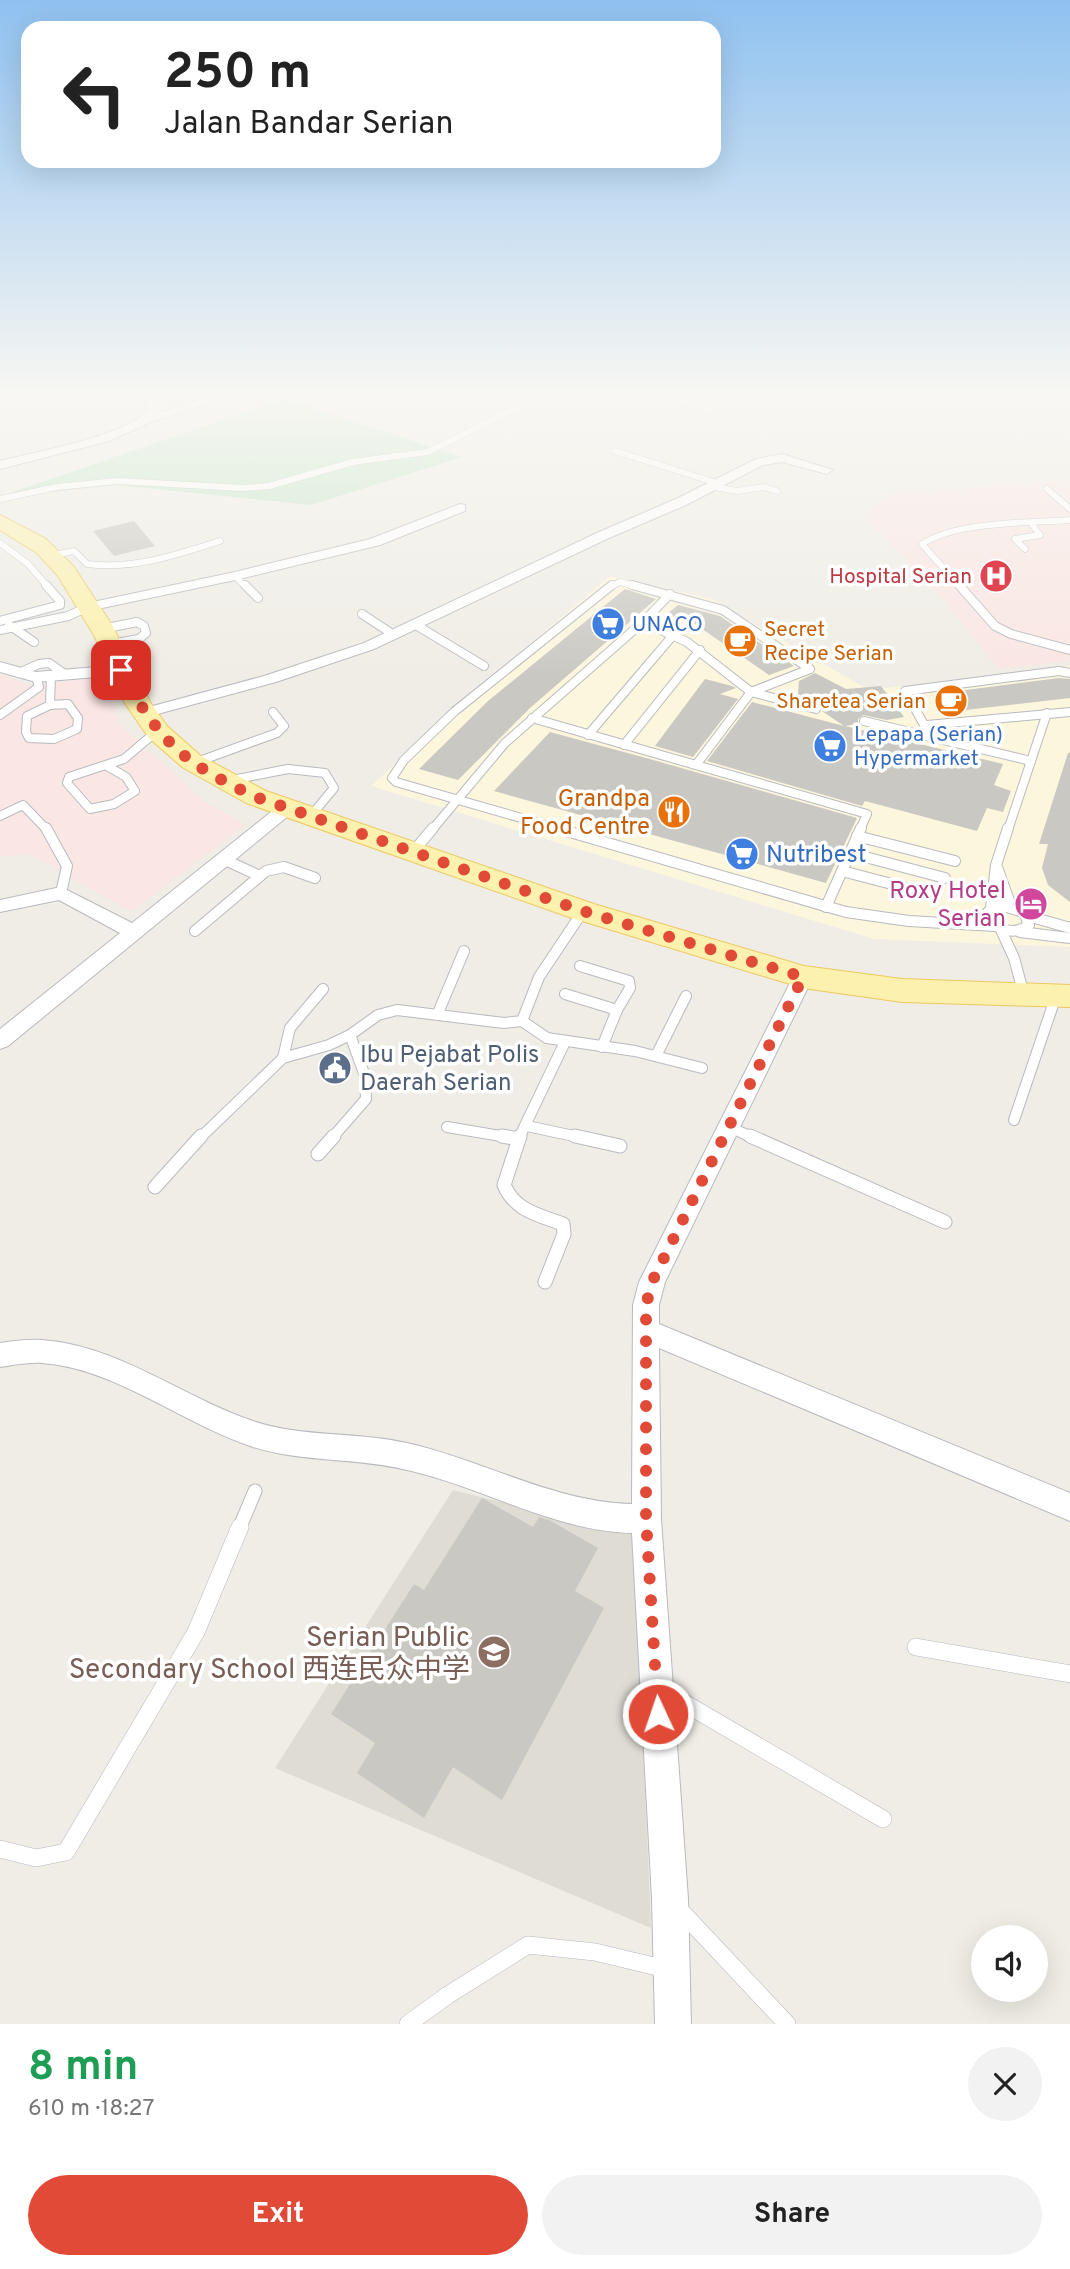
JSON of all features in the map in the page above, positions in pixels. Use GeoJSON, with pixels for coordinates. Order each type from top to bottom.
{"type":"FeatureCollection","features":[{"type":"Feature","properties":{"kind":"main road"},"geometry":{"type":"LineString","coordinates":[[8,537],[54,570],[105,638],[151,722],[194,763],[223,782],[298,812],[583,911],[803,977],[835,984],[878,988],[1063,996]]}},
{"type":"Feature","properties":{"kind":"street"},"geometry":{"type":"LineString","coordinates":[[151,722],[394,635],[705,489]]}},
{"type":"Feature","properties":{"kind":"street"},"geometry":{"type":"LineString","coordinates":[[0,667],[19,673],[51,676],[105,638],[235,576],[375,542],[460,508]]}},
{"type":"Feature","properties":{"kind":"street"},"geometry":{"type":"LineString","coordinates":[[0,1041],[223,859],[298,812]]}},
{"type":"Feature","properties":{"kind":"street"},"geometry":{"type":"LineString","coordinates":[[0,906],[61,893],[133,932]]}},
{"type":"Feature","properties":{"kind":"street"},"geometry":{"type":"LineString","coordinates":[[673,2024],[670,1899],[646,1519],[646,1305],[652,1282],[803,977]]}},
{"type":"Feature","properties":{"kind":"street"},"geometry":{"type":"LineString","coordinates":[[646,1331],[1070,1507]]}},
{"type":"Feature","properties":{"kind":"street"},"geometry":{"type":"LineString","coordinates":[[0,1355],[26,1351],[49,1352],[100,1367],[251,1434],[281,1441],[403,1455],[445,1465],[528,1497],[594,1516],[646,1519]]}},
{"type":"Feature","properties":{"kind":"lane"},"geometry":{"type":"LineString","coordinates":[[0,499],[45,489]]}},
{"type":"Feature","properties":{"kind":"lane"},"geometry":{"type":"LineString","coordinates":[[772,489],[777,491]]}},
{"type":"Feature","properties":{"kind":"lane"},"geometry":{"type":"LineString","coordinates":[[1048,489],[1070,509]]}},
{"type":"Feature","properties":{"kind":"lane"},"geometry":{"type":"LineString","coordinates":[[1070,520],[950,532],[927,538],[922,544],[995,626],[1011,634],[1070,650]]}},
{"type":"Feature","properties":{"kind":"lane"},"geometry":{"type":"LineString","coordinates":[[1025,550],[1015,539],[1040,535],[1031,523]]}},
{"type":"Feature","properties":{"kind":"lane"},"geometry":{"type":"LineString","coordinates":[[34,642],[10,628],[3,620],[60,605],[54,570],[74,551],[87,564],[118,564],[166,556],[220,541]]}},
{"type":"Feature","properties":{"kind":"lane"},"geometry":{"type":"LineString","coordinates":[[235,576],[258,598]]}},
{"type":"Feature","properties":{"kind":"lane"},"geometry":{"type":"LineString","coordinates":[[696,765],[751,692],[810,669],[723,610],[627,582],[614,584],[455,711],[394,772],[392,778],[396,782],[456,800],[827,907],[886,918],[998,928],[1070,938]]}},
{"type":"Feature","properties":{"kind":"lane"},"geometry":{"type":"LineString","coordinates":[[413,852],[531,718],[642,622],[670,594]]}},
{"type":"Feature","properties":{"kind":"lane"},"geometry":{"type":"LineString","coordinates":[[362,614],[394,635]]}},
{"type":"Feature","properties":{"kind":"lane"},"geometry":{"type":"LineString","coordinates":[[0,630],[68,616],[105,638]]}},
{"type":"Feature","properties":{"kind":"lane"},"geometry":{"type":"LineString","coordinates":[[642,622],[675,633],[751,692],[816,709]]}},
{"type":"Feature","properties":{"kind":"lane"},"geometry":{"type":"LineString","coordinates":[[416,625],[484,666]]}},
{"type":"Feature","properties":{"kind":"lane"},"geometry":{"type":"LineString","coordinates":[[588,735],[675,633]]}},
{"type":"Feature","properties":{"kind":"lane"},"geometry":{"type":"LineString","coordinates":[[624,745],[700,650]]}},
{"type":"Feature","properties":{"kind":"lane"},"geometry":{"type":"LineString","coordinates":[[19,673],[48,662],[56,664],[51,676],[50,705]]}},
{"type":"Feature","properties":{"kind":"lane"},"geometry":{"type":"LineString","coordinates":[[931,737],[927,725],[905,691],[1059,671],[1070,673]]}},
{"type":"Feature","properties":{"kind":"lane"},"geometry":{"type":"LineString","coordinates":[[0,715],[51,676]]}},
{"type":"Feature","properties":{"kind":"lane"},"geometry":{"type":"LineString","coordinates":[[50,705],[71,706],[78,718],[77,729],[70,734],[42,740],[29,738],[26,732],[27,716],[50,705]]}},
{"type":"Feature","properties":{"kind":"lane"},"geometry":{"type":"LineString","coordinates":[[194,763],[277,733],[284,726],[273,712]]}},
{"type":"Feature","properties":{"kind":"lane"},"geometry":{"type":"LineString","coordinates":[[927,725],[1070,712]]}},
{"type":"Feature","properties":{"kind":"lane"},"geometry":{"type":"LineString","coordinates":[[1024,995],[1014,958],[989,912],[996,865],[1047,713]]}},
{"type":"Feature","properties":{"kind":"lane"},"geometry":{"type":"LineString","coordinates":[[531,718],[867,814],[827,907]]}},
{"type":"Feature","properties":{"kind":"lane"},"geometry":{"type":"LineString","coordinates":[[864,721],[1031,761]]}},
{"type":"Feature","properties":{"kind":"lane"},"geometry":{"type":"LineString","coordinates":[[107,766],[127,777],[135,791],[121,802],[100,809],[90,809],[67,783],[69,777],[124,759],[151,722]]}},
{"type":"Feature","properties":{"kind":"lane"},"geometry":{"type":"LineString","coordinates":[[223,782],[274,770],[307,767],[325,773],[334,788],[298,812]]}},
{"type":"Feature","properties":{"kind":"lane"},"geometry":{"type":"LineString","coordinates":[[0,816],[23,805],[44,824],[67,866],[61,893]]}},
{"type":"Feature","properties":{"kind":"lane"},"geometry":{"type":"LineString","coordinates":[[857,836],[955,861]]}},
{"type":"Feature","properties":{"kind":"lane"},"geometry":{"type":"LineString","coordinates":[[850,853],[945,878]]}},
{"type":"Feature","properties":{"kind":"lane"},"geometry":{"type":"LineString","coordinates":[[223,859],[260,876]]}},
{"type":"Feature","properties":{"kind":"lane"},"geometry":{"type":"LineString","coordinates":[[996,865],[1011,906],[1028,916],[1070,928]]}},
{"type":"Feature","properties":{"kind":"lane"},"geometry":{"type":"LineString","coordinates":[[195,931],[266,871],[284,867],[315,878]]}},
{"type":"Feature","properties":{"kind":"lane"},"geometry":{"type":"LineString","coordinates":[[842,871],[934,895]]}},
{"type":"Feature","properties":{"kind":"lane"},"geometry":{"type":"LineString","coordinates":[[956,926],[1011,906]]}},
{"type":"Feature","properties":{"kind":"lane"},"geometry":{"type":"LineString","coordinates":[[522,1021],[525,1005],[561,940],[583,911]]}},
{"type":"Feature","properties":{"kind":"lane"},"geometry":{"type":"LineString","coordinates":[[1014,958],[1018,932],[1029,925],[1028,916]]}},
{"type":"Feature","properties":{"kind":"lane"},"geometry":{"type":"LineString","coordinates":[[438,1013],[464,951]]}},
{"type":"Feature","properties":{"kind":"lane"},"geometry":{"type":"LineString","coordinates":[[580,966],[629,981],[630,988],[617,1010],[602,1047]]}},
{"type":"Feature","properties":{"kind":"lane"},"geometry":{"type":"LineString","coordinates":[[283,1058],[289,1028],[323,989]]}},
{"type":"Feature","properties":{"kind":"lane"},"geometry":{"type":"LineString","coordinates":[[565,994],[617,1010]]}},
{"type":"Feature","properties":{"kind":"lane"},"geometry":{"type":"LineString","coordinates":[[656,1056],[686,996]]}},
{"type":"Feature","properties":{"kind":"lane"},"geometry":{"type":"LineString","coordinates":[[1014,1120],[1063,996]]}},
{"type":"Feature","properties":{"kind":"lane"},"geometry":{"type":"LineString","coordinates":[[155,1186],[209,1128],[283,1058],[329,1045],[388,1011],[438,1013],[504,1023],[522,1021],[547,1038],[656,1056],[702,1069]]}},
{"type":"Feature","properties":{"kind":"lane"},"geometry":{"type":"LineString","coordinates":[[318,1154],[366,1099],[365,1076],[350,1035]]}},
{"type":"Feature","properties":{"kind":"lane"},"geometry":{"type":"LineString","coordinates":[[545,1282],[564,1234],[563,1224],[513,1204],[504,1185],[519,1139],[565,1042]]}},
{"type":"Feature","properties":{"kind":"lane"},"geometry":{"type":"LineString","coordinates":[[527,1126],[620,1146]]}},
{"type":"Feature","properties":{"kind":"lane"},"geometry":{"type":"LineString","coordinates":[[447,1127],[519,1139]]}},
{"type":"Feature","properties":{"kind":"lane"},"geometry":{"type":"LineString","coordinates":[[729,1127],[945,1222]]}},
{"type":"Feature","properties":{"kind":"lane"},"geometry":{"type":"LineString","coordinates":[[0,1849],[36,1858],[66,1852],[196,1632],[255,1491]]}},
{"type":"Feature","properties":{"kind":"lane"},"geometry":{"type":"LineString","coordinates":[[916,1647],[1070,1674]]}},
{"type":"Feature","properties":{"kind":"lane"},"geometry":{"type":"LineString","coordinates":[[656,1687],[883,1819]]}},
{"type":"Feature","properties":{"kind":"lane"},"geometry":{"type":"LineString","coordinates":[[670,1899],[787,2024]]}},
{"type":"Feature","properties":{"kind":"lane"},"geometry":{"type":"LineString","coordinates":[[408,2024],[448,1995],[528,1945],[595,1952],[672,1970]]}},
{"type":"Feature","properties":{"kind":"shaded area","name":"Hospital Serian"},"geometry":{"type":"Polygon","coordinates":[[[953,489],[1070,489],[1070,661],[998,669],[943,599],[864,516],[885,495],[953,489]]]}},
{"type":"Feature","properties":{"kind":"shaded area"},"geometry":{"type":"Polygon","coordinates":[[[610,576],[711,599],[869,690],[1070,666],[1070,947],[874,939],[371,786],[455,708],[610,576]]]}},
{"type":"Feature","properties":{"kind":"shaded area"},"geometry":{"type":"Polygon","coordinates":[[[0,674],[31,686],[106,676],[119,723],[204,801],[245,825],[131,912],[32,855],[0,856],[0,674]]]}},
{"type":"Feature","properties":{"kind":"shaded area","name":"Serian Public Secondary School 西连民众中学"},"geometry":{"type":"Polygon","coordinates":[[[453,1490],[634,1535],[651,1928],[275,1768],[453,1490]]]}},
{"type":"Feature","properties":{"kind":"green space"},"geometry":{"type":"Polygon","coordinates":[[[20,489],[74,489],[21,495],[13,492],[20,489]]]}},
{"type":"Feature","properties":{"kind":"green space"},"geometry":{"type":"Polygon","coordinates":[[[159,489],[360,489],[311,505],[159,489]]]}},
{"type":"Feature","properties":{"kind":"building"},"geometry":{"type":"Polygon","coordinates":[[[134,521],[155,546],[114,556],[93,531],[134,521]]]}},
{"type":"Feature","properties":{"kind":"building"},"geometry":{"type":"Polygon","coordinates":[[[625,589],[656,599],[530,708],[458,780],[419,769],[488,701],[625,589]]]}},
{"type":"Feature","properties":{"kind":"building"},"geometry":{"type":"Polygon","coordinates":[[[678,605],[720,616],[794,666],[769,675],[692,622],[667,614],[678,605]]]}},
{"type":"Feature","properties":{"kind":"building","name":"Lepapa (Serian) Hypermarket"},"geometry":{"type":"Polygon","coordinates":[[[815,673],[846,689],[881,686],[904,717],[887,720],[863,715],[858,719],[858,724],[845,726],[1003,764],[994,785],[1011,791],[1003,812],[987,808],[977,831],[865,801],[862,806],[707,761],[752,702],[844,726],[822,711],[820,704],[798,695],[799,681],[815,673]]]}},
{"type":"Feature","properties":{"kind":"building"},"geometry":{"type":"Polygon","coordinates":[[[1059,678],[1070,679],[1070,698],[948,712],[935,694],[1059,678]]]}},
{"type":"Feature","properties":{"kind":"building"},"geometry":{"type":"Polygon","coordinates":[[[705,679],[736,688],[720,694],[738,699],[693,757],[655,746],[705,679]]]}},
{"type":"Feature","properties":{"kind":"building"},"geometry":{"type":"Polygon","coordinates":[[[550,732],[857,818],[826,883],[494,791],[550,732]]]}},
{"type":"Feature","properties":{"kind":"building"},"geometry":{"type":"Polygon","coordinates":[[[1068,753],[1070,902],[1048,885],[1042,868],[1048,844],[1039,844],[1068,753]]]}},
{"type":"Feature","properties":{"kind":"building"},"geometry":{"type":"Polygon","coordinates":[[[482,1498],[533,1527],[539,1517],[549,1520],[598,1548],[575,1591],[604,1608],[502,1800],[453,1767],[424,1818],[357,1773],[375,1743],[331,1714],[414,1584],[424,1590],[482,1498]]]}},
{"type":"Feature","properties":{"kind":"place","name":"Hospital Serian"},"geometry":{"type":"Point","coordinates":[996,576]}},
{"type":"Feature","properties":{"kind":"place","name":"UNACO"},"geometry":{"type":"Point","coordinates":[608,624]}},
{"type":"Feature","properties":{"kind":"place","name":"Secret Recipe Serian"},"geometry":{"type":"Point","coordinates":[740,641]}},
{"type":"Feature","properties":{"kind":"place","name":"Sharetea Serian"},"geometry":{"type":"Point","coordinates":[951,701]}},
{"type":"Feature","properties":{"kind":"place","name":"Lepapa (Serian) Hypermarket"},"geometry":{"type":"Point","coordinates":[830,746]}},
{"type":"Feature","properties":{"kind":"place","name":"Grandpa Food Centre"},"geometry":{"type":"Point","coordinates":[674,812]}},
{"type":"Feature","properties":{"kind":"place","name":"Nutribest"},"geometry":{"type":"Point","coordinates":[742,854]}},
{"type":"Feature","properties":{"kind":"place","name":"Roxy Hotel Serian"},"geometry":{"type":"Point","coordinates":[1031,904]}},
{"type":"Feature","properties":{"kind":"place","name":"Ibu Pejabat Polis Daerah Serian"},"geometry":{"type":"Point","coordinates":[335,1068]}},
{"type":"Feature","properties":{"kind":"place","name":"Serian Public Secondary School 西连民众中学"},"geometry":{"type":"Point","coordinates":[494,1652]}},
{"type":"Feature","properties":{"kind":"route"},"geometry":{"type":"LineString","coordinates":[[121,670],[144,713],[157,731],[180,753],[223,782],[256,797],[583,911],[803,977],[652,1282],[646,1305],[646,1519],[658,1714]]}}]}
